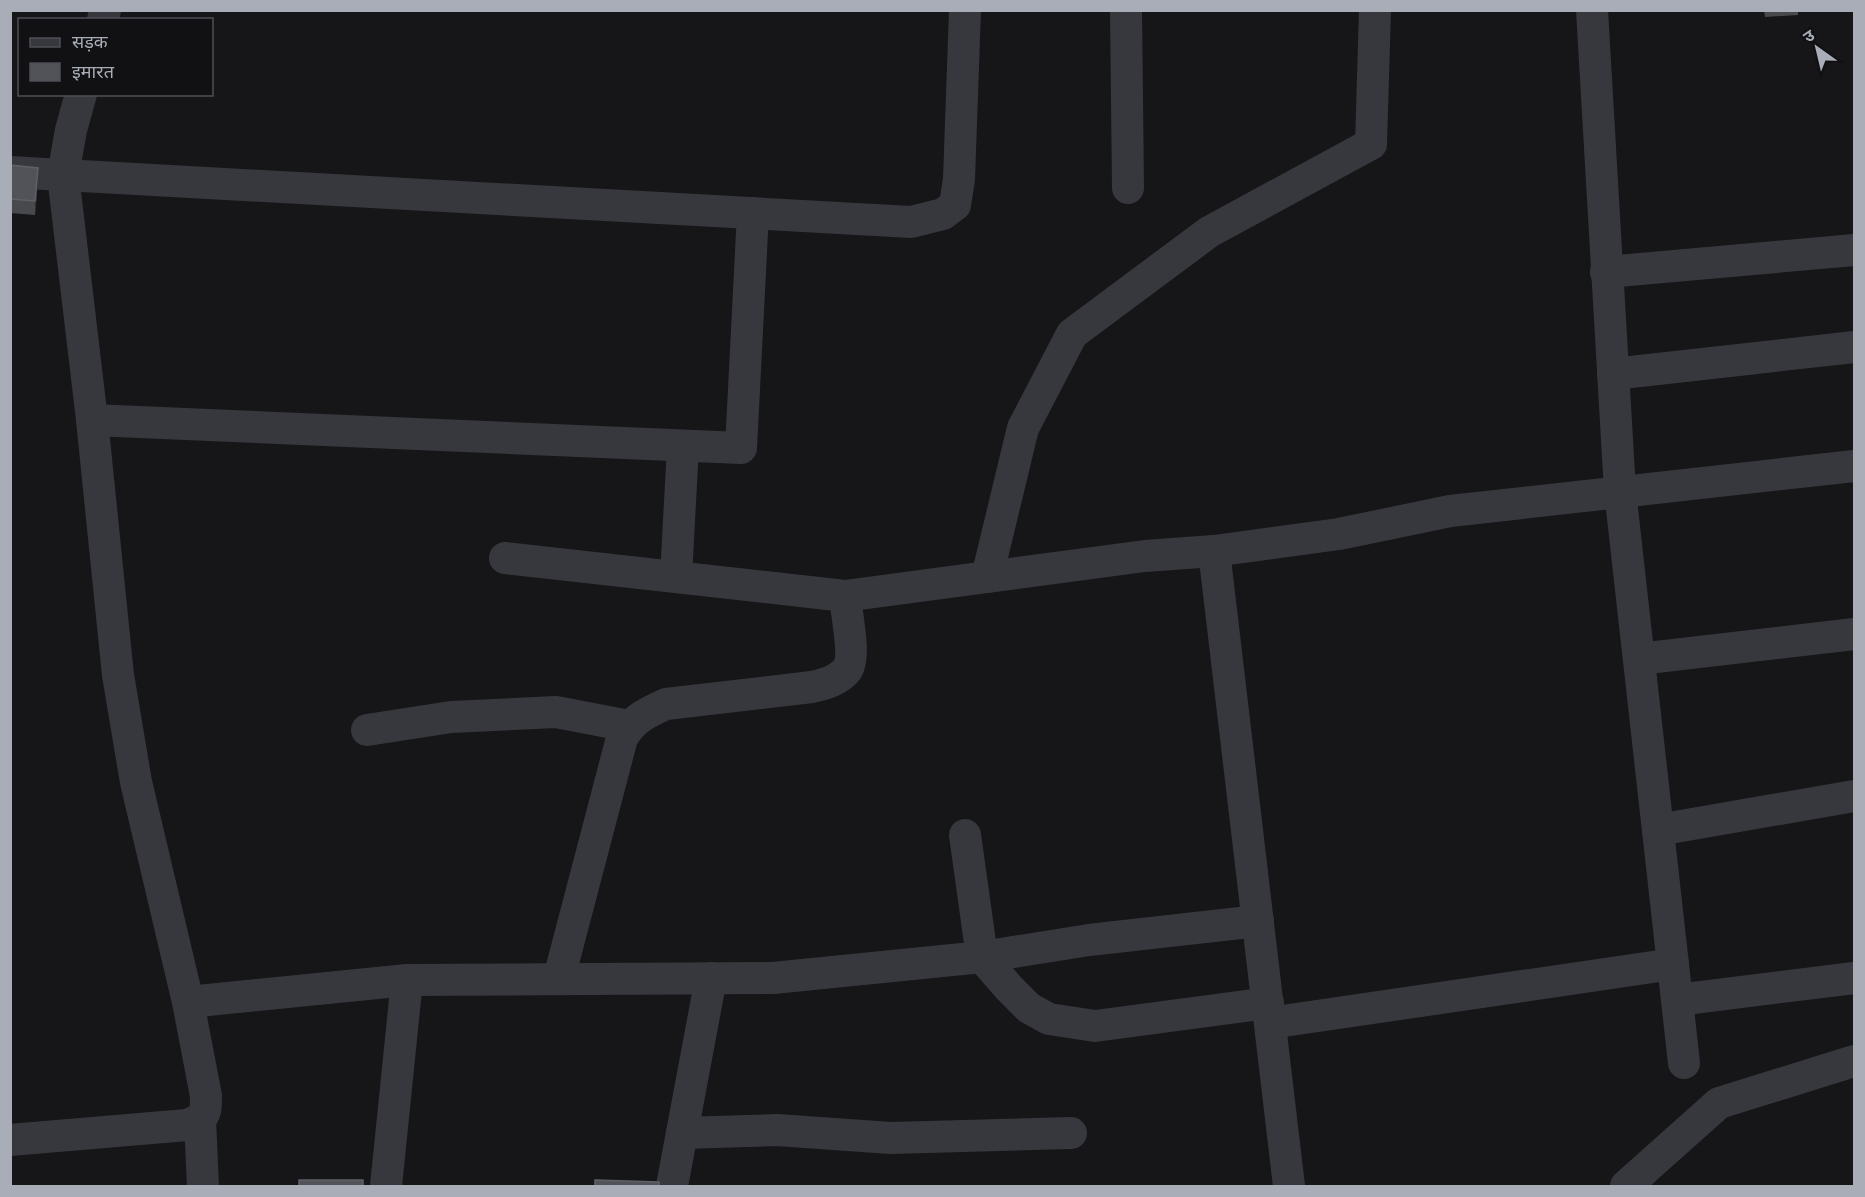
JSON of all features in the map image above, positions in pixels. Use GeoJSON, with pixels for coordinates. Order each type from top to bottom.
{"type":"FeatureCollection","features":[{"type":"Feature","properties":{"kind":"street"},"geometry":{"type":"LineString","coordinates":[[10,172],[911,222],[943,214],[955,205],[959,179],[965,10]]}},
{"type":"Feature","properties":{"kind":"street"},"geometry":{"type":"LineString","coordinates":[[1126,10],[1128,188]]}},
{"type":"Feature","properties":{"kind":"street"},"geometry":{"type":"LineString","coordinates":[[987,577],[1023,428],[1072,334],[1209,232],[1371,144],[1375,10]]}},
{"type":"Feature","properties":{"kind":"street"},"geometry":{"type":"LineString","coordinates":[[1592,10],[1620,491],[1684,1062]]}},
{"type":"Feature","properties":{"kind":"street"},"geometry":{"type":"LineString","coordinates":[[80,96],[71,130],[63,176],[92,420],[118,675],[136,782],[188,1002],[207,1096],[206,1111],[201,1120],[203,1186]]}},
{"type":"Feature","properties":{"kind":"street"},"geometry":{"type":"LineString","coordinates":[[92,420],[741,448],[753,213]]}},
{"type":"Feature","properties":{"kind":"street"},"geometry":{"type":"LineString","coordinates":[[1606,272],[1854,250]]}},
{"type":"Feature","properties":{"kind":"street"},"geometry":{"type":"LineString","coordinates":[[1613,374],[1854,347]]}},
{"type":"Feature","properties":{"kind":"street"},"geometry":{"type":"LineString","coordinates":[[676,577],[683,446]]}},
{"type":"Feature","properties":{"kind":"street"},"geometry":{"type":"LineString","coordinates":[[505,558],[844,596],[1145,556],[1214,551],[1339,534],[1450,511],[1854,466]]}},
{"type":"Feature","properties":{"kind":"street"},"geometry":{"type":"LineString","coordinates":[[1214,551],[1289,1186]]}},
{"type":"Feature","properties":{"kind":"street"},"geometry":{"type":"LineString","coordinates":[[559,978],[622,738],[629,726],[646,713],[666,704],[812,687],[834,681],[847,670],[851,657],[844,596]]}},
{"type":"Feature","properties":{"kind":"street"},"geometry":{"type":"LineString","coordinates":[[1639,659],[1854,634]]}},
{"type":"Feature","properties":{"kind":"street"},"geometry":{"type":"LineString","coordinates":[[367,730],[452,717],[556,712],[629,726]]}},
{"type":"Feature","properties":{"kind":"street"},"geometry":{"type":"LineString","coordinates":[[1658,830],[1854,796]]}},
{"type":"Feature","properties":{"kind":"street"},"geometry":{"type":"LineString","coordinates":[[965,835],[982,957],[1029,1008],[1049,1019],[1095,1026],[1269,1013],[1673,964]]}},
{"type":"Feature","properties":{"kind":"street"},"geometry":{"type":"LineString","coordinates":[[188,1002],[407,980],[773,978],[982,957],[1089,940],[1258,921]]}},
{"type":"Feature","properties":{"kind":"street"},"geometry":{"type":"LineString","coordinates":[[672,1186],[711,978]]}},
{"type":"Feature","properties":{"kind":"street"},"geometry":{"type":"LineString","coordinates":[[1677,1000],[1854,978]]}},
{"type":"Feature","properties":{"kind":"street"},"geometry":{"type":"LineString","coordinates":[[386,1186],[407,980]]}},
{"type":"Feature","properties":{"kind":"street"},"geometry":{"type":"LineString","coordinates":[[1626,1186],[1719,1103],[1854,1061]]}},
{"type":"Feature","properties":{"kind":"street"},"geometry":{"type":"LineString","coordinates":[[10,1140],[187,1125],[201,1120]]}},
{"type":"Feature","properties":{"kind":"street"},"geometry":{"type":"LineString","coordinates":[[682,1133],[777,1130],[891,1138],[1071,1132]]}},
{"type":"Feature","properties":{"kind":"building"},"geometry":{"type":"Polygon","coordinates":[[[10,165],[38,168],[35,201],[10,199],[10,165]]]}},
{"type":"Feature","properties":{"kind":"building"},"geometry":{"type":"Polygon","coordinates":[[[299,1180],[363,1180],[363,1186],[299,1186],[299,1180]]]}},
{"type":"Feature","properties":{"kind":"building"},"geometry":{"type":"Polygon","coordinates":[[[595,1180],[659,1182],[659,1186],[595,1186],[595,1180]]]}}]}
